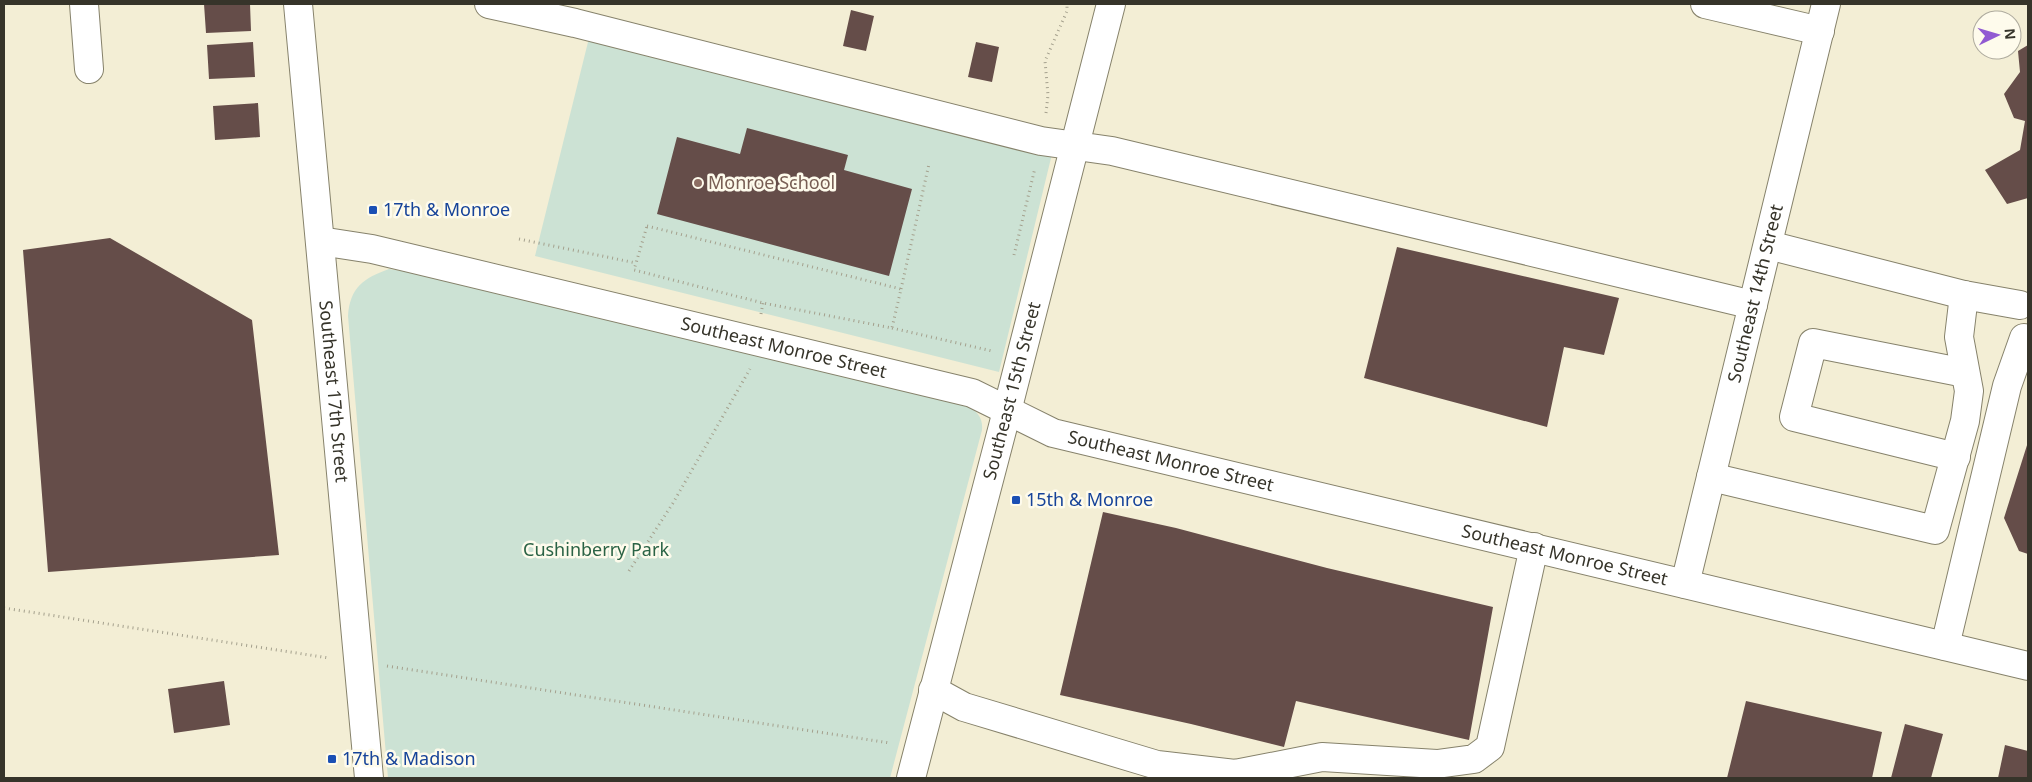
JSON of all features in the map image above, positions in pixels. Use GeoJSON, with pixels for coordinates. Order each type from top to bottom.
{"type":"FeatureCollection","features":[{"type":"Feature","properties":{"kind":"street"},"geometry":{"type":"LineString","coordinates":[[84,4],[89,69]]}},
{"type":"Feature","properties":{"kind":"street","name":"Southeast 17th Street"},"geometry":{"type":"LineString","coordinates":[[298,4],[369,778]]}},
{"type":"Feature","properties":{"kind":"street"},"geometry":{"type":"LineString","coordinates":[[488,4],[575,23],[1041,141],[1122,153],[1753,305]]}},
{"type":"Feature","properties":{"kind":"street","name":"Southeast 15th Street"},"geometry":{"type":"LineString","coordinates":[[911,778],[1111,4]]}},
{"type":"Feature","properties":{"kind":"street"},"geometry":{"type":"LineString","coordinates":[[1705,4],[1820,31]]}},
{"type":"Feature","properties":{"kind":"street","name":"Southeast 14th Street"},"geometry":{"type":"LineString","coordinates":[[1685,584],[1826,4]]}},
{"type":"Feature","properties":{"kind":"street","name":"Southeast Monroe Street"},"geometry":{"type":"LineString","coordinates":[[320,240],[372,250],[757,340],[972,393],[1053,433],[2028,666]]}},
{"type":"Feature","properties":{"kind":"street"},"geometry":{"type":"LineString","coordinates":[[1768,245],[1964,295],[2024,298],[2018,311],[2018,325],[2026,341],[2007,386],[1944,646]]}},
{"type":"Feature","properties":{"kind":"street"},"geometry":{"type":"LineString","coordinates":[[1711,477],[1935,530],[1966,421],[1969,391],[1959,337],[1964,295]]}},
{"type":"Feature","properties":{"kind":"street"},"geometry":{"type":"LineString","coordinates":[[1956,457],[1794,417],[1812,343],[1965,373]]}},
{"type":"Feature","properties":{"kind":"street"},"geometry":{"type":"LineString","coordinates":[[933,690],[964,707],[1157,766],[1235,774],[1322,757],[1437,764],[1474,759],[1490,747],[1534,548]]}},
{"type":"Feature","properties":{"kind":"path"},"geometry":{"type":"LineString","coordinates":[[1014,257],[1041,141],[1048,95],[1045,61],[1066,12],[1067,4]]}},
{"type":"Feature","properties":{"kind":"path"},"geometry":{"type":"LineString","coordinates":[[892,328],[929,164]]}},
{"type":"Feature","properties":{"kind":"path"},"geometry":{"type":"LineString","coordinates":[[901,289],[647,226],[634,270],[763,302],[892,328],[991,352],[994,342]]}},
{"type":"Feature","properties":{"kind":"path"},"geometry":{"type":"LineString","coordinates":[[519,239],[636,264]]}},
{"type":"Feature","properties":{"kind":"path"},"geometry":{"type":"LineString","coordinates":[[629,572],[673,503],[752,367],[757,340]]}},
{"type":"Feature","properties":{"kind":"path"},"geometry":{"type":"LineString","coordinates":[[4,608],[335,659]]}},
{"type":"Feature","properties":{"kind":"path"},"geometry":{"type":"LineString","coordinates":[[390,666],[920,748]]}},
{"type":"Feature","properties":{"kind":"green space"},"geometry":{"type":"Polygon","coordinates":[[[589,38],[1052,154],[999,372],[535,256],[589,38]]]}},
{"type":"Feature","properties":{"kind":"green space","name":"Cushinberry Park"},"geometry":{"type":"Polygon","coordinates":[[[389,269],[415,273],[969,406],[975,411],[981,419],[982,430],[890,778],[388,778],[348,316],[352,298],[360,285],[372,276],[389,269]]]}},
{"type":"Feature","properties":{"kind":"building"},"geometry":{"type":"Polygon","coordinates":[[[204,4],[250,4],[251,31],[206,33],[204,4]]]}},
{"type":"Feature","properties":{"kind":"building"},"geometry":{"type":"Polygon","coordinates":[[[851,10],[874,16],[866,51],[843,46],[851,10]]]}},
{"type":"Feature","properties":{"kind":"building"},"geometry":{"type":"Polygon","coordinates":[[[253,42],[255,77],[209,79],[207,45],[253,42]]]}},
{"type":"Feature","properties":{"kind":"building"},"geometry":{"type":"Polygon","coordinates":[[[976,42],[999,47],[992,82],[968,77],[976,42]]]}},
{"type":"Feature","properties":{"kind":"building"},"geometry":{"type":"Polygon","coordinates":[[[2028,45],[2028,198],[2007,204],[1985,170],[2020,150],[2025,121],[2014,118],[2004,94],[2020,72],[2019,60],[2022,60],[2022,49],[2028,45]]]}},
{"type":"Feature","properties":{"kind":"building"},"geometry":{"type":"Polygon","coordinates":[[[258,103],[260,137],[215,140],[213,106],[258,103]]]}},
{"type":"Feature","properties":{"kind":"building"},"geometry":{"type":"Polygon","coordinates":[[[747,128],[848,155],[844,170],[912,189],[889,276],[657,214],[677,137],[740,154],[747,128]]]}},
{"type":"Feature","properties":{"kind":"building"},"geometry":{"type":"Polygon","coordinates":[[[110,238],[252,320],[279,555],[48,572],[23,250],[110,238]]]}},
{"type":"Feature","properties":{"kind":"building"},"geometry":{"type":"Polygon","coordinates":[[[1397,247],[1619,298],[1604,355],[1564,347],[1547,427],[1364,378],[1397,247]]]}},
{"type":"Feature","properties":{"kind":"building"},"geometry":{"type":"Polygon","coordinates":[[[2028,442],[2028,554],[2019,551],[2004,518],[2028,442]]]}},
{"type":"Feature","properties":{"kind":"building"},"geometry":{"type":"Polygon","coordinates":[[[1103,512],[1176,528],[1327,568],[1493,607],[1469,740],[1296,701],[1284,747],[1060,695],[1103,512]]]}},
{"type":"Feature","properties":{"kind":"building"},"geometry":{"type":"Polygon","coordinates":[[[224,681],[230,725],[174,733],[168,689],[224,681]]]}},
{"type":"Feature","properties":{"kind":"building"},"geometry":{"type":"Polygon","coordinates":[[[1746,701],[1882,732],[1872,778],[1727,778],[1746,701]]]}},
{"type":"Feature","properties":{"kind":"building"},"geometry":{"type":"Polygon","coordinates":[[[1905,724],[1943,734],[1931,778],[1891,778],[1905,724]]]}},
{"type":"Feature","properties":{"kind":"building"},"geometry":{"type":"Polygon","coordinates":[[[2005,745],[2028,751],[2028,778],[1998,778],[2005,745]]]}},
{"type":"Feature","properties":{"kind":"place","name":"Monroe School"},"geometry":{"type":"Point","coordinates":[698,183]}},
{"type":"Feature","properties":{"kind":"place","name":"17th & Monroe"},"geometry":{"type":"Point","coordinates":[373,210]}},
{"type":"Feature","properties":{"kind":"place","name":"15th & Monroe"},"geometry":{"type":"Point","coordinates":[1016,500]}},
{"type":"Feature","properties":{"kind":"place","name":"17th & Madison"},"geometry":{"type":"Point","coordinates":[332,759]}}]}
